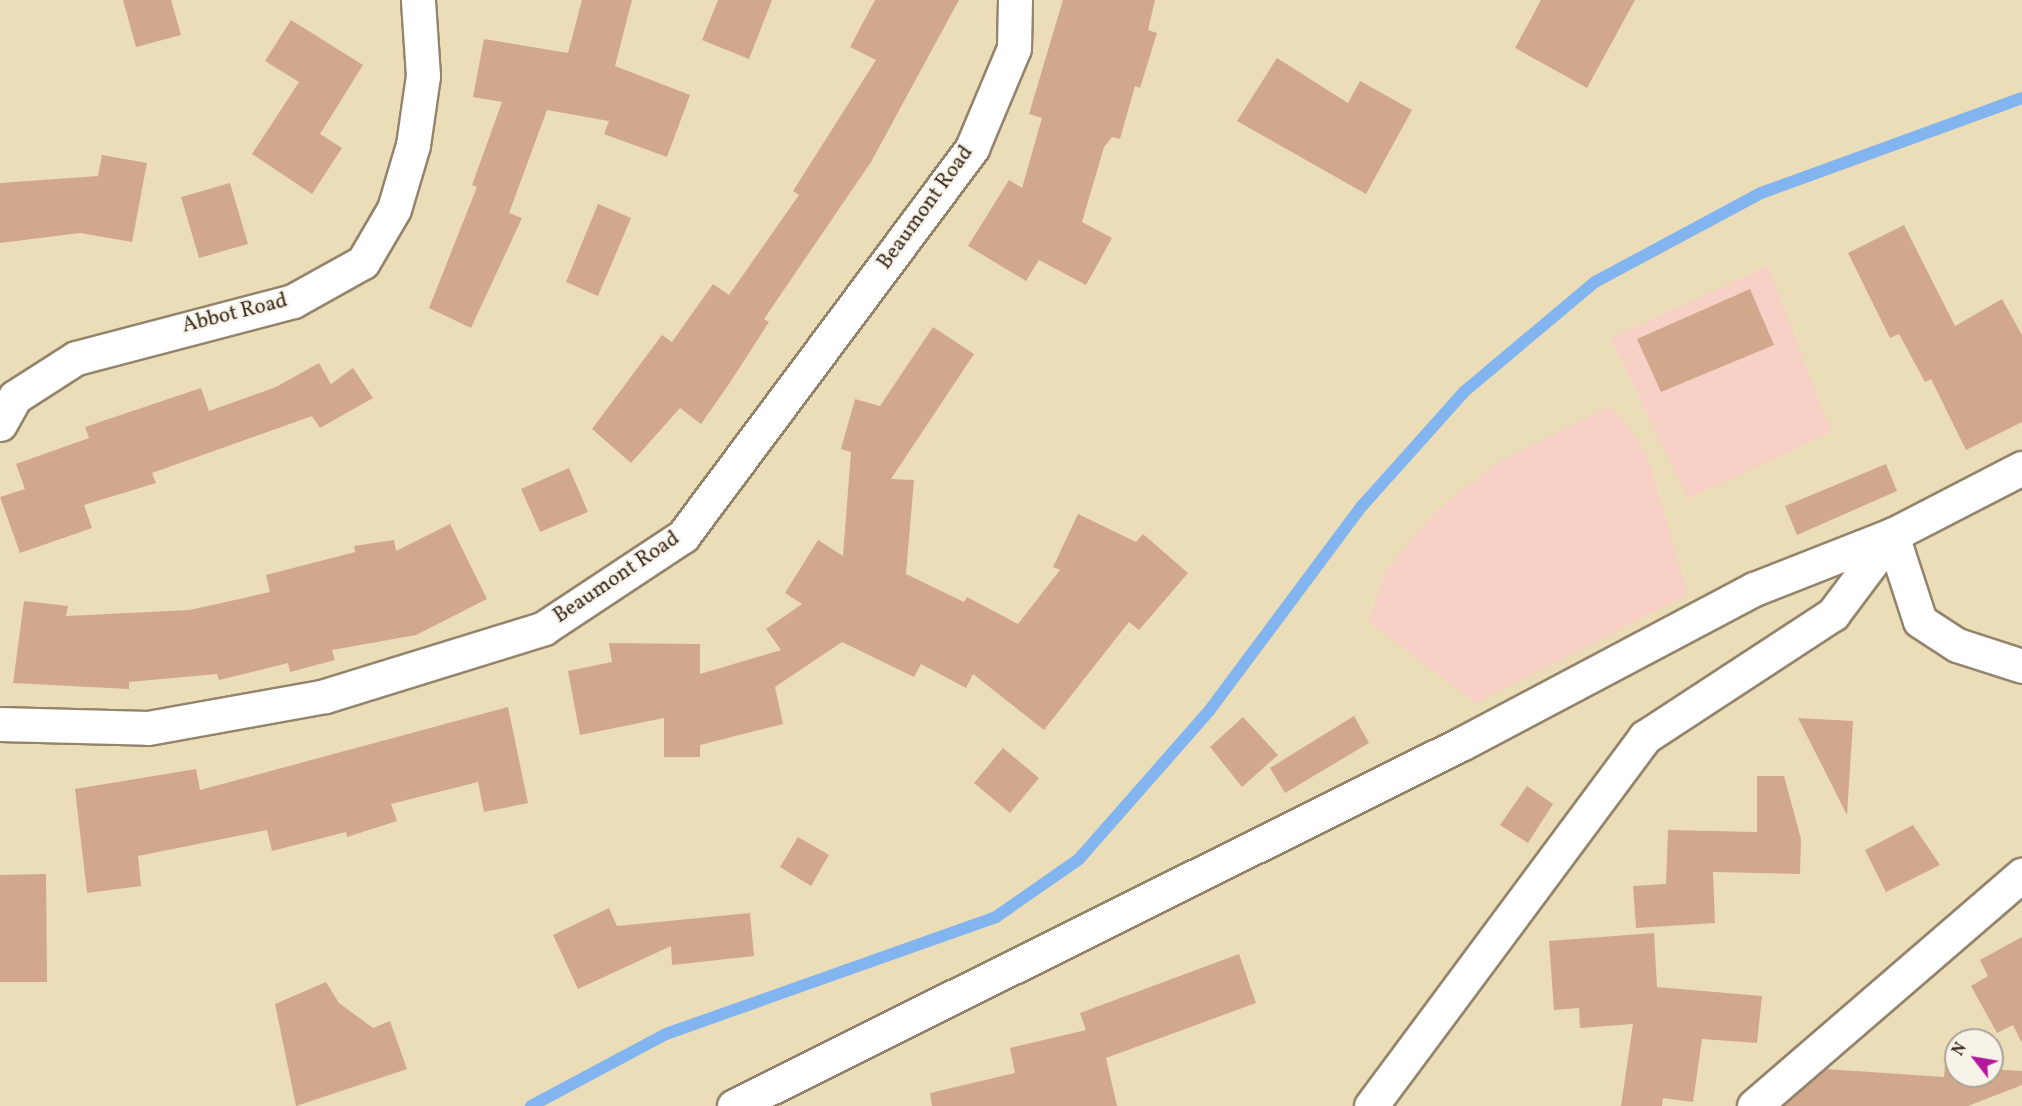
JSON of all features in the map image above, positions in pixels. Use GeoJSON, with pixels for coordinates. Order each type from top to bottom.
{"type":"FeatureCollection","features":[{"type":"Feature","properties":{"kind":"street","name":"Abbot Road"},"geometry":{"type":"LineString","coordinates":[[0,424],[15,397],[76,358],[293,301],[363,262],[394,209],[413,145],[423,76],[418,0]]}},
{"type":"Feature","properties":{"kind":"street","name":"Beaumont Road"},"geometry":{"type":"LineString","coordinates":[[0,724],[148,728],[325,696],[544,628],[683,536],[972,148],[1014,48],[1015,0]]}},
{"type":"Feature","properties":{"kind":"street"},"geometry":{"type":"LineString","coordinates":[[734,1106],[1442,754],[1754,590],[1892,535],[2022,468]]}},
{"type":"Feature","properties":{"kind":"street"},"geometry":{"type":"LineString","coordinates":[[1892,535],[1920,621],[1957,645],[2022,666]]}},
{"type":"Feature","properties":{"kind":"street"},"geometry":{"type":"LineString","coordinates":[[1371,1106],[1645,737],[1833,614],[1892,535]]}},
{"type":"Feature","properties":{"kind":"street"},"geometry":{"type":"LineString","coordinates":[[1754,1106],[2022,874]]}},
{"type":"Feature","properties":{"kind":"shaded area"},"geometry":{"type":"Polygon","coordinates":[[[1768,266],[1831,432],[1688,499],[1611,338],[1768,266]]]}},
{"type":"Feature","properties":{"kind":"shaded area"},"geometry":{"type":"Polygon","coordinates":[[[1611,406],[1646,452],[1688,595],[1476,703],[1369,622],[1385,572],[1435,512],[1500,461],[1611,406]]]}},
{"type":"Feature","properties":{"kind":"building"},"geometry":{"type":"Polygon","coordinates":[[[123,0],[171,0],[181,35],[136,47],[123,0]]]}},
{"type":"Feature","properties":{"kind":"building"},"geometry":{"type":"Polygon","coordinates":[[[582,0],[632,0],[615,66],[690,95],[667,157],[604,134],[609,121],[547,110],[509,213],[522,218],[471,328],[429,308],[477,187],[472,185],[502,102],[473,97],[484,39],[568,53],[582,0]]]}},
{"type":"Feature","properties":{"kind":"building"},"geometry":{"type":"Polygon","coordinates":[[[718,0],[772,0],[749,59],[702,40],[718,0]]]}},
{"type":"Feature","properties":{"kind":"building"},"geometry":{"type":"Polygon","coordinates":[[[875,0],[959,0],[871,162],[764,319],[769,322],[701,424],[680,408],[631,463],[592,429],[662,335],[672,342],[713,284],[729,295],[799,195],[793,191],[876,60],[850,47],[875,0]]]}},
{"type":"Feature","properties":{"kind":"building"},"geometry":{"type":"Polygon","coordinates":[[[1063,0],[1155,0],[1148,30],[1157,33],[1140,88],[1135,86],[1120,139],[1112,137],[1104,147],[1082,222],[1112,238],[1086,285],[1039,260],[1026,281],[968,246],[1009,180],[1022,188],[1042,118],[1029,114],[1063,0]]]}},
{"type":"Feature","properties":{"kind":"building"},"geometry":{"type":"Polygon","coordinates":[[[1541,0],[1635,0],[1587,88],[1515,48],[1541,0]]]}},
{"type":"Feature","properties":{"kind":"building"},"geometry":{"type":"Polygon","coordinates":[[[291,20],[363,65],[320,134],[342,148],[312,194],[252,154],[299,82],[265,61],[291,20]]]}},
{"type":"Feature","properties":{"kind":"building"},"geometry":{"type":"Polygon","coordinates":[[[1277,58],[1348,103],[1360,81],[1412,110],[1366,194],[1237,121],[1277,58]]]}},
{"type":"Feature","properties":{"kind":"building"},"geometry":{"type":"Polygon","coordinates":[[[102,155],[147,163],[132,242],[80,233],[0,243],[0,183],[98,176],[102,155]]]}},
{"type":"Feature","properties":{"kind":"building"},"geometry":{"type":"Polygon","coordinates":[[[230,183],[248,244],[199,258],[181,197],[230,183]]]}},
{"type":"Feature","properties":{"kind":"building"},"geometry":{"type":"Polygon","coordinates":[[[598,204],[631,218],[598,296],[566,282],[598,204]]]}},
{"type":"Feature","properties":{"kind":"building"},"geometry":{"type":"Polygon","coordinates":[[[1904,225],[1955,326],[2002,299],[2022,335],[2022,422],[1966,450],[1931,379],[1925,382],[1899,334],[1890,338],[1848,253],[1904,225]]]}},
{"type":"Feature","properties":{"kind":"building"},"geometry":{"type":"Polygon","coordinates":[[[1750,289],[1774,345],[1661,392],[1637,339],[1750,289]]]}},
{"type":"Feature","properties":{"kind":"building"},"geometry":{"type":"Polygon","coordinates":[[[933,327],[974,354],[891,479],[914,480],[906,574],[964,602],[967,597],[1018,624],[1060,570],[1053,567],[1078,514],[1136,542],[1143,534],[1188,573],[1139,630],[1129,622],[1044,730],[973,674],[966,688],[921,664],[914,677],[842,642],[775,687],[783,724],[700,745],[700,757],[664,757],[664,718],[580,735],[568,671],[612,662],[609,643],[700,644],[700,674],[781,650],[766,629],[802,604],[785,593],[818,540],[843,556],[851,452],[841,449],[855,399],[880,406],[933,327]]]}},
{"type":"Feature","properties":{"kind":"building"},"geometry":{"type":"Polygon","coordinates":[[[319,363],[331,384],[353,368],[373,398],[320,428],[312,416],[152,473],[156,483],[84,505],[92,528],[20,553],[0,497],[25,489],[16,464],[89,438],[85,427],[201,388],[209,411],[276,387],[319,363]]]}},
{"type":"Feature","properties":{"kind":"building"},"geometry":{"type":"Polygon","coordinates":[[[1886,464],[1897,491],[1797,535],[1785,506],[1886,464]]]}},
{"type":"Feature","properties":{"kind":"building"},"geometry":{"type":"Polygon","coordinates":[[[569,468],[588,512],[540,532],[521,489],[569,468]]]}},
{"type":"Feature","properties":{"kind":"building"},"geometry":{"type":"Polygon","coordinates":[[[450,524],[487,599],[416,635],[332,650],[335,660],[290,672],[288,663],[219,680],[217,674],[129,682],[129,689],[13,683],[24,601],[68,606],[66,616],[190,610],[270,592],[266,575],[355,552],[354,546],[394,540],[396,551],[450,524]]]}},
{"type":"Feature","properties":{"kind":"building"},"geometry":{"type":"Polygon","coordinates":[[[508,707],[528,803],[484,812],[478,782],[391,804],[397,821],[347,837],[346,832],[272,851],[267,830],[138,856],[141,886],[87,893],[75,789],[196,769],[200,790],[508,707]]]}},
{"type":"Feature","properties":{"kind":"building"},"geometry":{"type":"Polygon","coordinates":[[[1354,716],[1369,743],[1285,793],[1270,768],[1354,716]]]}},
{"type":"Feature","properties":{"kind":"building"},"geometry":{"type":"Polygon","coordinates":[[[1243,717],[1278,755],[1242,787],[1210,747],[1243,717]]]}},
{"type":"Feature","properties":{"kind":"building"},"geometry":{"type":"Polygon","coordinates":[[[1798,718],[1853,721],[1847,815],[1798,718]]]}},
{"type":"Feature","properties":{"kind":"building"},"geometry":{"type":"Polygon","coordinates":[[[1003,748],[1039,778],[1010,813],[974,783],[1003,748]]]}},
{"type":"Feature","properties":{"kind":"building"},"geometry":{"type":"Polygon","coordinates":[[[1757,776],[1784,776],[1801,839],[1800,874],[1713,872],[1715,923],[1636,928],[1633,886],[1666,884],[1668,830],[1757,832],[1757,776]]]}},
{"type":"Feature","properties":{"kind":"building"},"geometry":{"type":"Polygon","coordinates":[[[1527,786],[1553,804],[1528,843],[1500,825],[1527,786]]]}},
{"type":"Feature","properties":{"kind":"building"},"geometry":{"type":"Polygon","coordinates":[[[1913,825],[1940,865],[1886,892],[1865,850],[1913,825]]]}},
{"type":"Feature","properties":{"kind":"building"},"geometry":{"type":"Polygon","coordinates":[[[798,837],[829,855],[811,886],[780,867],[798,837]]]}},
{"type":"Feature","properties":{"kind":"building"},"geometry":{"type":"Polygon","coordinates":[[[46,874],[47,982],[0,982],[0,875],[46,874]]]}},
{"type":"Feature","properties":{"kind":"building"},"geometry":{"type":"Polygon","coordinates":[[[609,908],[617,926],[750,913],[754,956],[672,965],[671,946],[578,989],[553,935],[609,908]]]}},
{"type":"Feature","properties":{"kind":"building"},"geometry":{"type":"Polygon","coordinates":[[[1654,933],[1657,987],[1762,996],[1757,1043],[1702,1039],[1693,1102],[1663,1098],[1662,1106],[1621,1106],[1633,1024],[1580,1028],[1579,1008],[1554,1010],[1549,941],[1654,933]]]}},
{"type":"Feature","properties":{"kind":"building"},"geometry":{"type":"Polygon","coordinates":[[[2022,937],[2022,1043],[2013,1025],[2004,1030],[1994,1028],[1971,986],[1988,976],[1980,960],[2022,937]]]}},
{"type":"Feature","properties":{"kind":"building"},"geometry":{"type":"Polygon","coordinates":[[[1239,954],[1256,1003],[1106,1058],[1117,1106],[932,1106],[930,1093],[1015,1073],[1010,1048],[1086,1030],[1080,1013],[1239,954]]]}},
{"type":"Feature","properties":{"kind":"building"},"geometry":{"type":"Polygon","coordinates":[[[326,982],[339,1003],[373,1028],[390,1021],[407,1069],[296,1106],[275,1004],[326,982]]]}},
{"type":"Feature","properties":{"kind":"building"},"geometry":{"type":"Polygon","coordinates":[[[1826,1069],[1944,1077],[1944,1088],[2004,1088],[2004,1070],[2022,1071],[2022,1085],[1968,1106],[1783,1106],[1826,1069]]]}},
{"type":"Feature","properties":{"kind":"waterway"},"geometry":{"type":"LineString","coordinates":[[531,1106],[666,1034],[996,917],[1079,859],[1209,711],[1362,506],[1465,391],[1595,282],[1761,193],[2022,98]]}}]}
